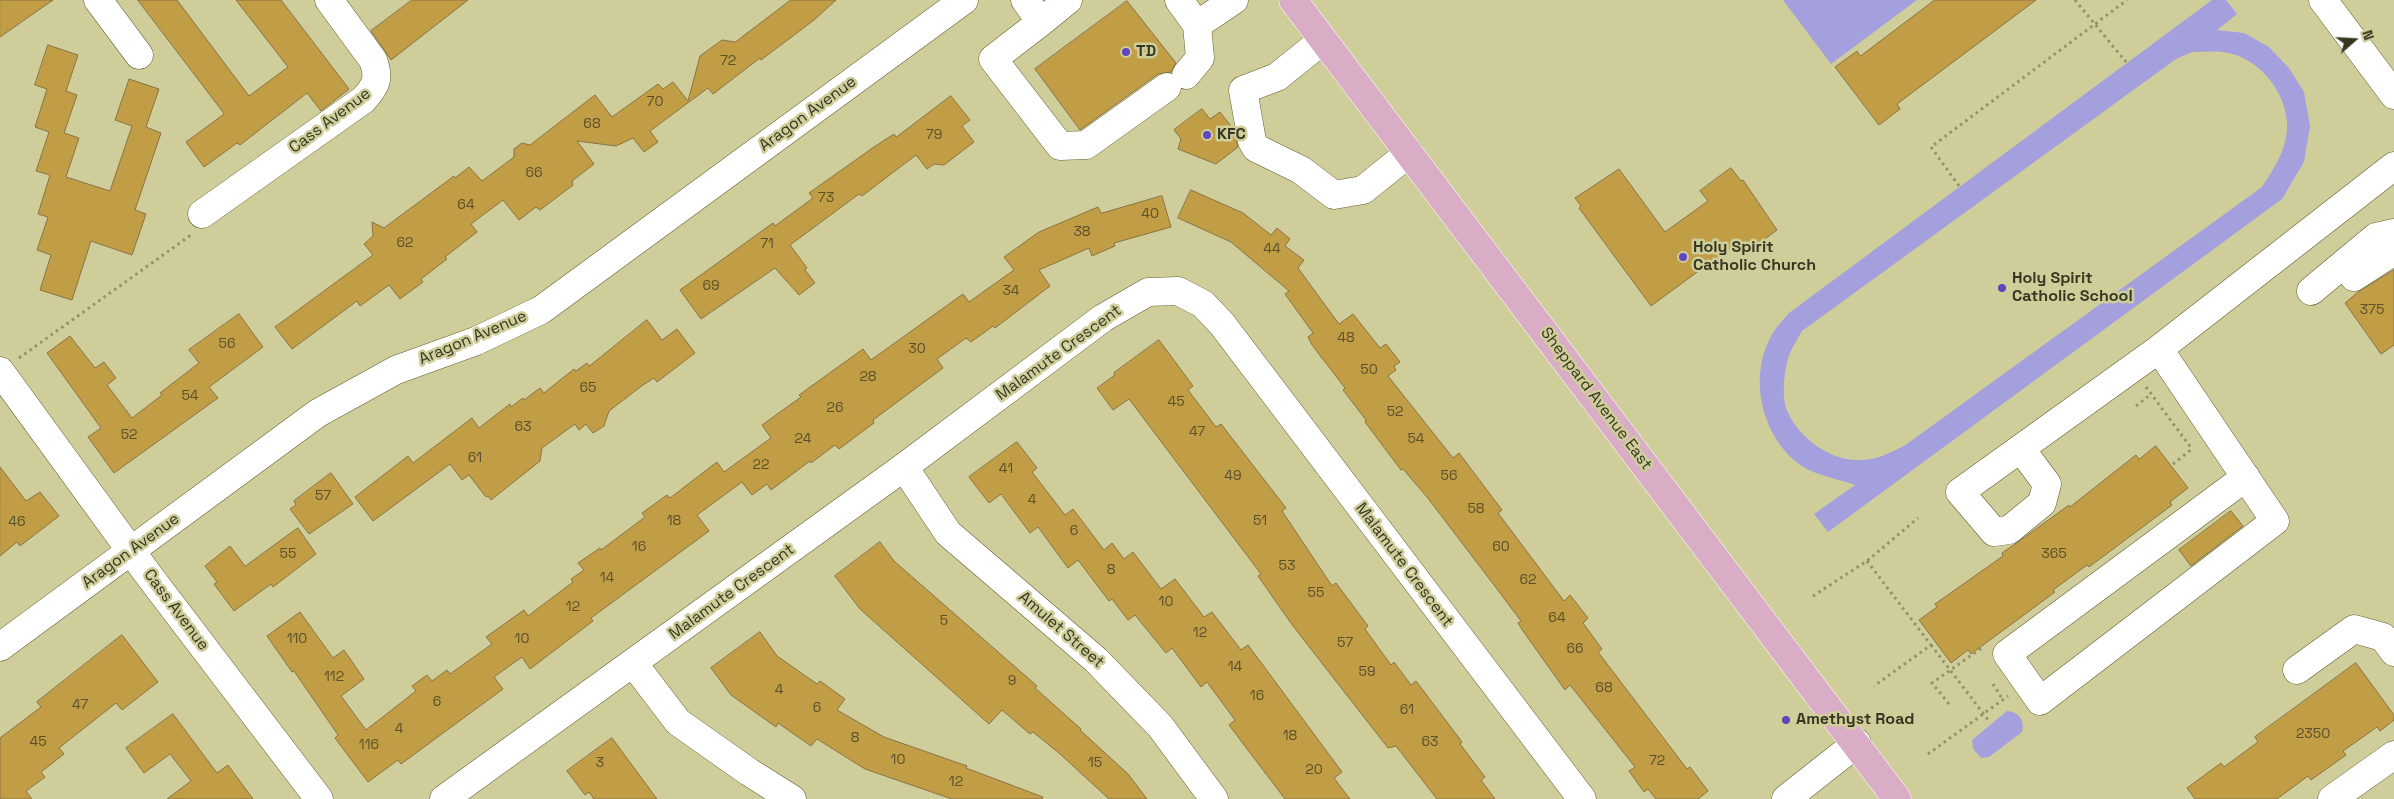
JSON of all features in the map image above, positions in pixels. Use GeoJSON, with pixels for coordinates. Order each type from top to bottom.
{"type":"FeatureCollection","features":[{"type":"Feature","properties":{"kind":"main road","name":"Sheppard Avenue East"},"geometry":{"type":"LineString","coordinates":[[1293,0],[1898,799]]}},
{"type":"Feature","properties":{"kind":"street"},"geometry":{"type":"LineString","coordinates":[[98,0],[139,54]]}},
{"type":"Feature","properties":{"kind":"street","name":"Aragon Avenue"},"geometry":{"type":"LineString","coordinates":[[0,647],[318,413],[396,370],[476,341],[541,310],[964,0]]}},
{"type":"Feature","properties":{"kind":"street"},"geometry":{"type":"LineString","coordinates":[[1025,0],[1042,22]]}},
{"type":"Feature","properties":{"kind":"street"},"geometry":{"type":"LineString","coordinates":[[1068,0],[993,59],[1060,146],[1086,145],[1176,81],[1200,58],[1197,25],[1179,0]]}},
{"type":"Feature","properties":{"kind":"street"},"geometry":{"type":"LineString","coordinates":[[1197,25],[1234,0]]}},
{"type":"Feature","properties":{"kind":"street"},"geometry":{"type":"LineString","coordinates":[[2323,0],[2394,95]]}},
{"type":"Feature","properties":{"kind":"street","name":"Cass Avenue"},"geometry":{"type":"LineString","coordinates":[[202,214],[363,100],[374,88],[376,71],[373,60],[341,4]]}},
{"type":"Feature","properties":{"kind":"street"},"geometry":{"type":"LineString","coordinates":[[1323,40],[1277,77],[1259,82],[1244,90],[1252,141],[1256,148],[1301,170],[1334,195],[1363,190],[1409,154]]}},
{"type":"Feature","properties":{"kind":"street"},"geometry":{"type":"LineString","coordinates":[[2021,449],[2159,349],[2394,166]]}},
{"type":"Feature","properties":{"kind":"street"},"geometry":{"type":"LineString","coordinates":[[2312,291],[2376,237],[2394,234]]}},
{"type":"Feature","properties":{"kind":"street"},"geometry":{"type":"LineString","coordinates":[[2354,278],[2394,251]]}},
{"type":"Feature","properties":{"kind":"street","name":"Malamute Crescent"},"geometry":{"type":"LineString","coordinates":[[444,799],[904,467],[1102,318],[1148,292],[1178,291],[1203,304],[1222,324],[1582,799]]}},
{"type":"Feature","properties":{"kind":"street"},"geometry":{"type":"LineString","coordinates":[[2159,349],[2246,477],[2275,521],[2040,701],[2007,654],[2246,477]]}},
{"type":"Feature","properties":{"kind":"street","name":"Cass Avenue"},"geometry":{"type":"LineString","coordinates":[[0,371],[131,551],[319,799]]}},
{"type":"Feature","properties":{"kind":"street","name":"Amulet Street"},"geometry":{"type":"LineString","coordinates":[[904,467],[948,533],[1102,666],[1160,726],[1214,799]]}},
{"type":"Feature","properties":{"kind":"street"},"geometry":{"type":"LineString","coordinates":[[2297,670],[2354,629],[2383,637],[2394,652]]}},
{"type":"Feature","properties":{"kind":"street"},"geometry":{"type":"LineString","coordinates":[[634,663],[678,722],[748,772],[792,799]]}},
{"type":"Feature","properties":{"kind":"street"},"geometry":{"type":"LineString","coordinates":[[1786,799],[1856,743]]}},
{"type":"Feature","properties":{"kind":"street"},"geometry":{"type":"LineString","coordinates":[[2332,799],[2394,755]]}},
{"type":"Feature","properties":{"kind":"path"},"geometry":{"type":"LineString","coordinates":[[2075,0],[2094,26],[2126,62]]}},
{"type":"Feature","properties":{"kind":"path"},"geometry":{"type":"LineString","coordinates":[[1959,186],[1931,147],[2127,0]]}},
{"type":"Feature","properties":{"kind":"path"},"geometry":{"type":"LineString","coordinates":[[0,371],[198,230],[202,214]]}},
{"type":"Feature","properties":{"kind":"path"},"geometry":{"type":"LineString","coordinates":[[2132,369],[2192,449]]}},
{"type":"Feature","properties":{"kind":"path"},"geometry":{"type":"LineString","coordinates":[[2136,406],[2151,394]]}},
{"type":"Feature","properties":{"kind":"path"},"geometry":{"type":"LineString","coordinates":[[1814,596],[1868,561],[1918,518]]}},
{"type":"Feature","properties":{"kind":"path"},"geometry":{"type":"LineString","coordinates":[[1868,561],[1989,721]]}},
{"type":"Feature","properties":{"kind":"path"},"geometry":{"type":"LineString","coordinates":[[1874,686],[1931,644]]}},
{"type":"Feature","properties":{"kind":"path"},"geometry":{"type":"LineString","coordinates":[[1993,684],[2003,700]]}},
{"type":"Feature","properties":{"kind":"path"},"geometry":{"type":"LineString","coordinates":[[1928,754],[1984,715],[2010,694]]}},
{"type":"Feature","properties":{"kind":"shaded area"},"geometry":{"type":"Polygon","coordinates":[[[1783,0],[1917,0],[1831,64],[1783,0]]]}},
{"type":"Feature","properties":{"kind":"shaded area"},"geometry":{"type":"Polygon","coordinates":[[[2212,0],[2226,0],[2237,14],[2217,30],[2244,33],[2269,47],[2289,68],[2304,92],[2310,126],[2304,162],[2282,199],[1828,532],[1814,514],[1855,485],[1808,470],[1795,461],[1773,433],[1761,400],[1761,364],[1766,347],[1774,331],[1789,313],[2212,0]],[[2192,52],[2176,59],[1802,331],[1788,358],[1784,396],[1786,408],[1791,418],[1806,437],[1826,452],[1849,459],[1872,459],[1904,446],[2262,187],[2278,160],[2286,139],[2287,117],[2278,91],[2260,69],[2236,55],[2223,52],[2192,52]]]}},
{"type":"Feature","properties":{"kind":"shaded area"},"geometry":{"type":"Polygon","coordinates":[[[2007,711],[2015,713],[2020,717],[2023,724],[2022,732],[1989,757],[1981,758],[1973,749],[1972,740],[2007,711]]]}},
{"type":"Feature","properties":{"kind":"building"},"geometry":{"type":"Polygon","coordinates":[[[0,0],[53,0],[0,37],[0,0]]]}},
{"type":"Feature","properties":{"kind":"building"},"geometry":{"type":"Polygon","coordinates":[[[138,0],[177,0],[249,96],[288,67],[236,0],[281,0],[349,89],[321,111],[307,93],[240,145],[237,143],[204,167],[186,142],[224,114],[138,0]]]}},
{"type":"Feature","properties":{"kind":"building"},"geometry":{"type":"Polygon","coordinates":[[[412,0],[468,0],[391,60],[371,31],[412,0]]]}},
{"type":"Feature","properties":{"kind":"building"},"geometry":{"type":"Polygon","coordinates":[[[791,0],[836,0],[814,20],[713,94],[708,88],[650,131],[658,142],[644,152],[633,138],[616,146],[577,141],[594,164],[572,181],[573,185],[540,210],[536,207],[519,220],[503,200],[471,224],[477,232],[421,279],[423,282],[400,299],[389,285],[360,306],[357,301],[292,349],[275,327],[373,255],[364,244],[373,236],[372,222],[384,228],[469,167],[482,181],[514,157],[514,149],[522,143],[530,145],[595,95],[612,117],[658,84],[663,89],[673,82],[688,101],[700,56],[722,40],[735,42],[791,0]]]}},
{"type":"Feature","properties":{"kind":"building"},"geometry":{"type":"Polygon","coordinates":[[[1935,0],[2036,0],[1897,104],[1900,109],[1879,125],[1835,67],[1857,51],[1860,56],[1935,0]]]}},
{"type":"Feature","properties":{"kind":"building"},"geometry":{"type":"Polygon","coordinates":[[[1127,1],[1176,63],[1171,72],[1158,74],[1080,130],[1035,69],[1127,1]]]}},
{"type":"Feature","properties":{"kind":"building"},"geometry":{"type":"Polygon","coordinates":[[[48,45],[78,55],[66,91],[77,95],[64,133],[79,138],[66,177],[110,191],[132,126],[115,120],[129,79],[159,89],[146,127],[161,133],[135,210],[146,214],[132,255],[91,241],[72,300],[40,290],[51,255],[37,250],[48,217],[38,214],[50,175],[36,171],[49,132],[35,127],[47,89],[35,85],[48,45]]]}},
{"type":"Feature","properties":{"kind":"building"},"geometry":{"type":"Polygon","coordinates":[[[951,96],[970,120],[962,126],[974,142],[944,165],[934,164],[927,169],[916,155],[862,196],[859,194],[790,245],[807,268],[805,270],[815,283],[799,295],[775,268],[701,319],[680,290],[773,223],[775,226],[813,198],[809,193],[894,134],[896,137],[951,96]]]}},
{"type":"Feature","properties":{"kind":"building","name":"KFC"},"geometry":{"type":"Polygon","coordinates":[[[1202,109],[1210,119],[1220,112],[1234,130],[1238,147],[1216,164],[1178,149],[1181,139],[1174,130],[1202,109]]]}},
{"type":"Feature","properties":{"kind":"building"},"geometry":{"type":"Polygon","coordinates":[[[1731,168],[1741,181],[1743,180],[1777,230],[1746,253],[1738,242],[1651,306],[1579,208],[1581,206],[1575,198],[1619,169],[1665,232],[1708,201],[1700,191],[1731,168]]]}},
{"type":"Feature","properties":{"kind":"building"},"geometry":{"type":"Polygon","coordinates":[[[1191,190],[1243,213],[1271,235],[1277,228],[1290,239],[1285,246],[1304,260],[1298,268],[1339,324],[1353,314],[1380,348],[1386,344],[1400,362],[1394,366],[1396,370],[1388,376],[1453,458],[1459,453],[1502,510],[1498,513],[1564,601],[1570,595],[1588,618],[1583,623],[1602,649],[1598,652],[1687,769],[1690,767],[1708,791],[1698,799],[1656,799],[1648,789],[1644,792],[1629,771],[1635,767],[1570,685],[1565,690],[1523,631],[1518,623],[1521,621],[1427,497],[1403,469],[1401,470],[1365,422],[1366,420],[1343,390],[1345,388],[1312,345],[1308,337],[1313,333],[1285,294],[1289,291],[1231,242],[1178,218],[1191,190]]]}},
{"type":"Feature","properties":{"kind":"building"},"geometry":{"type":"Polygon","coordinates":[[[1162,196],[1171,227],[1114,243],[1115,246],[1092,256],[1089,248],[1039,270],[1050,286],[995,328],[993,326],[971,342],[966,338],[937,359],[943,368],[873,420],[874,423],[839,449],[835,445],[811,463],[810,461],[771,490],[767,484],[752,495],[742,482],[697,515],[709,531],[591,618],[593,621],[530,669],[522,657],[494,677],[503,689],[401,764],[398,760],[368,782],[335,738],[338,735],[294,671],[292,672],[267,636],[300,612],[333,658],[344,650],[364,679],[341,696],[366,730],[416,691],[412,686],[427,675],[432,681],[447,670],[450,674],[492,644],[486,637],[524,610],[528,616],[573,582],[571,579],[584,570],[578,563],[600,548],[601,550],[645,517],[642,513],[667,495],[670,498],[717,462],[724,472],[771,438],[762,425],[801,397],[799,395],[863,349],[871,360],[963,294],[969,302],[1014,270],[1004,257],[1039,232],[1098,207],[1101,213],[1162,196]]]}},
{"type":"Feature","properties":{"kind":"building"},"geometry":{"type":"Polygon","coordinates":[[[2394,270],[2394,345],[2381,354],[2345,303],[2358,292],[2394,270]]]}},
{"type":"Feature","properties":{"kind":"building"},"geometry":{"type":"Polygon","coordinates":[[[239,314],[263,347],[209,387],[218,398],[114,473],[88,437],[101,428],[47,353],[70,336],[95,368],[104,362],[116,378],[107,385],[132,418],[162,395],[160,393],[199,363],[189,350],[239,314]]]}},
{"type":"Feature","properties":{"kind":"building"},"geometry":{"type":"Polygon","coordinates":[[[647,320],[662,340],[677,329],[695,353],[657,382],[654,378],[609,411],[604,426],[593,433],[586,424],[579,430],[575,424],[542,448],[540,461],[491,500],[488,496],[486,497],[469,475],[462,480],[450,464],[373,521],[355,497],[408,456],[413,463],[472,418],[479,428],[510,404],[511,407],[540,388],[544,393],[574,369],[576,371],[587,363],[589,366],[647,320]]]}},
{"type":"Feature","properties":{"kind":"building"},"geometry":{"type":"Polygon","coordinates":[[[1159,340],[1193,386],[1188,390],[1216,427],[1221,424],[1286,508],[1282,511],[1332,586],[1336,583],[1368,626],[1365,629],[1391,665],[1394,662],[1411,685],[1416,681],[1462,742],[1460,744],[1485,777],[1481,780],[1495,799],[1437,799],[1396,746],[1388,748],[1293,626],[1258,576],[1261,574],[1129,399],[1113,410],[1097,388],[1159,340]]]}},
{"type":"Feature","properties":{"kind":"building"},"geometry":{"type":"Polygon","coordinates":[[[1017,442],[1037,468],[1032,472],[1065,515],[1073,509],[1104,550],[1112,543],[1124,559],[1133,552],[1161,589],[1175,579],[1204,617],[1212,612],[1241,650],[1248,645],[1342,772],[1334,778],[1350,799],[1285,799],[1229,725],[1235,720],[1207,682],[1201,687],[1172,648],[1166,653],[1135,615],[1128,620],[1112,599],[1109,601],[1078,560],[1068,568],[1038,527],[1030,533],[1001,494],[989,503],[969,477],[1017,442]]]}},
{"type":"Feature","properties":{"kind":"building"},"geometry":{"type":"Polygon","coordinates":[[[2156,446],[2188,488],[2170,502],[2172,505],[2089,567],[2087,565],[2053,590],[2055,592],[1971,654],[1968,650],[1951,663],[1919,620],[1937,607],[1935,604],[2003,556],[2002,553],[2069,505],[2070,507],[2136,455],[2139,459],[2156,446]]]}},
{"type":"Feature","properties":{"kind":"building"},"geometry":{"type":"Polygon","coordinates":[[[0,467],[26,501],[40,492],[59,516],[20,546],[17,542],[0,556],[0,467]]]}},
{"type":"Feature","properties":{"kind":"building"},"geometry":{"type":"Polygon","coordinates":[[[331,473],[353,504],[309,534],[290,509],[296,505],[294,501],[331,473]]]}},
{"type":"Feature","properties":{"kind":"building"},"geometry":{"type":"Polygon","coordinates":[[[2231,511],[2243,526],[2191,566],[2179,550],[2231,511]]]}},
{"type":"Feature","properties":{"kind":"building"},"geometry":{"type":"Polygon","coordinates":[[[298,528],[316,554],[273,587],[271,584],[234,611],[214,584],[217,582],[205,566],[230,546],[245,566],[298,528]]]}},
{"type":"Feature","properties":{"kind":"building"},"geometry":{"type":"Polygon","coordinates":[[[880,542],[894,561],[1037,686],[1035,688],[1128,774],[1147,799],[1109,799],[1059,753],[1033,732],[1030,734],[1002,710],[989,724],[860,609],[835,576],[880,542]]]}},
{"type":"Feature","properties":{"kind":"building"},"geometry":{"type":"Polygon","coordinates":[[[760,632],[777,656],[817,684],[820,681],[845,699],[837,710],[884,737],[967,766],[966,768],[1043,797],[1042,799],[952,799],[865,769],[817,739],[811,746],[778,723],[776,727],[731,695],[711,668],[760,632]]]}},
{"type":"Feature","properties":{"kind":"building"},"geometry":{"type":"Polygon","coordinates":[[[122,635],[158,682],[122,710],[116,703],[59,748],[64,754],[41,772],[45,777],[26,791],[32,799],[0,799],[0,738],[41,707],[37,702],[122,635]]]}},
{"type":"Feature","properties":{"kind":"building"},"geometry":{"type":"Polygon","coordinates":[[[2356,663],[2394,715],[2394,720],[2380,731],[2377,727],[2343,751],[2346,755],[2311,780],[2308,776],[2277,799],[2195,799],[2187,788],[2221,763],[2224,767],[2258,742],[2255,737],[2356,663]]]}},
{"type":"Feature","properties":{"kind":"building"},"geometry":{"type":"Polygon","coordinates":[[[173,714],[217,773],[228,765],[253,799],[167,799],[191,781],[170,754],[144,773],[126,748],[173,714]]]}},
{"type":"Feature","properties":{"kind":"building"},"geometry":{"type":"Polygon","coordinates":[[[612,738],[657,799],[594,799],[589,792],[585,795],[567,771],[612,738]]]}},
{"type":"Feature","properties":{"kind":"place","name":"TD"},"geometry":{"type":"Point","coordinates":[1126,52]}},
{"type":"Feature","properties":{"kind":"place","name":"KFC"},"geometry":{"type":"Point","coordinates":[1207,135]}},
{"type":"Feature","properties":{"kind":"place","name":"Holy Spirit Catholic Church"},"geometry":{"type":"Point","coordinates":[1683,257]}},
{"type":"Feature","properties":{"kind":"place","name":"Holy Spirit Catholic School"},"geometry":{"type":"Point","coordinates":[2002,288]}},
{"type":"Feature","properties":{"kind":"place","name":"Amethyst Road"},"geometry":{"type":"Point","coordinates":[1786,720]}}]}
